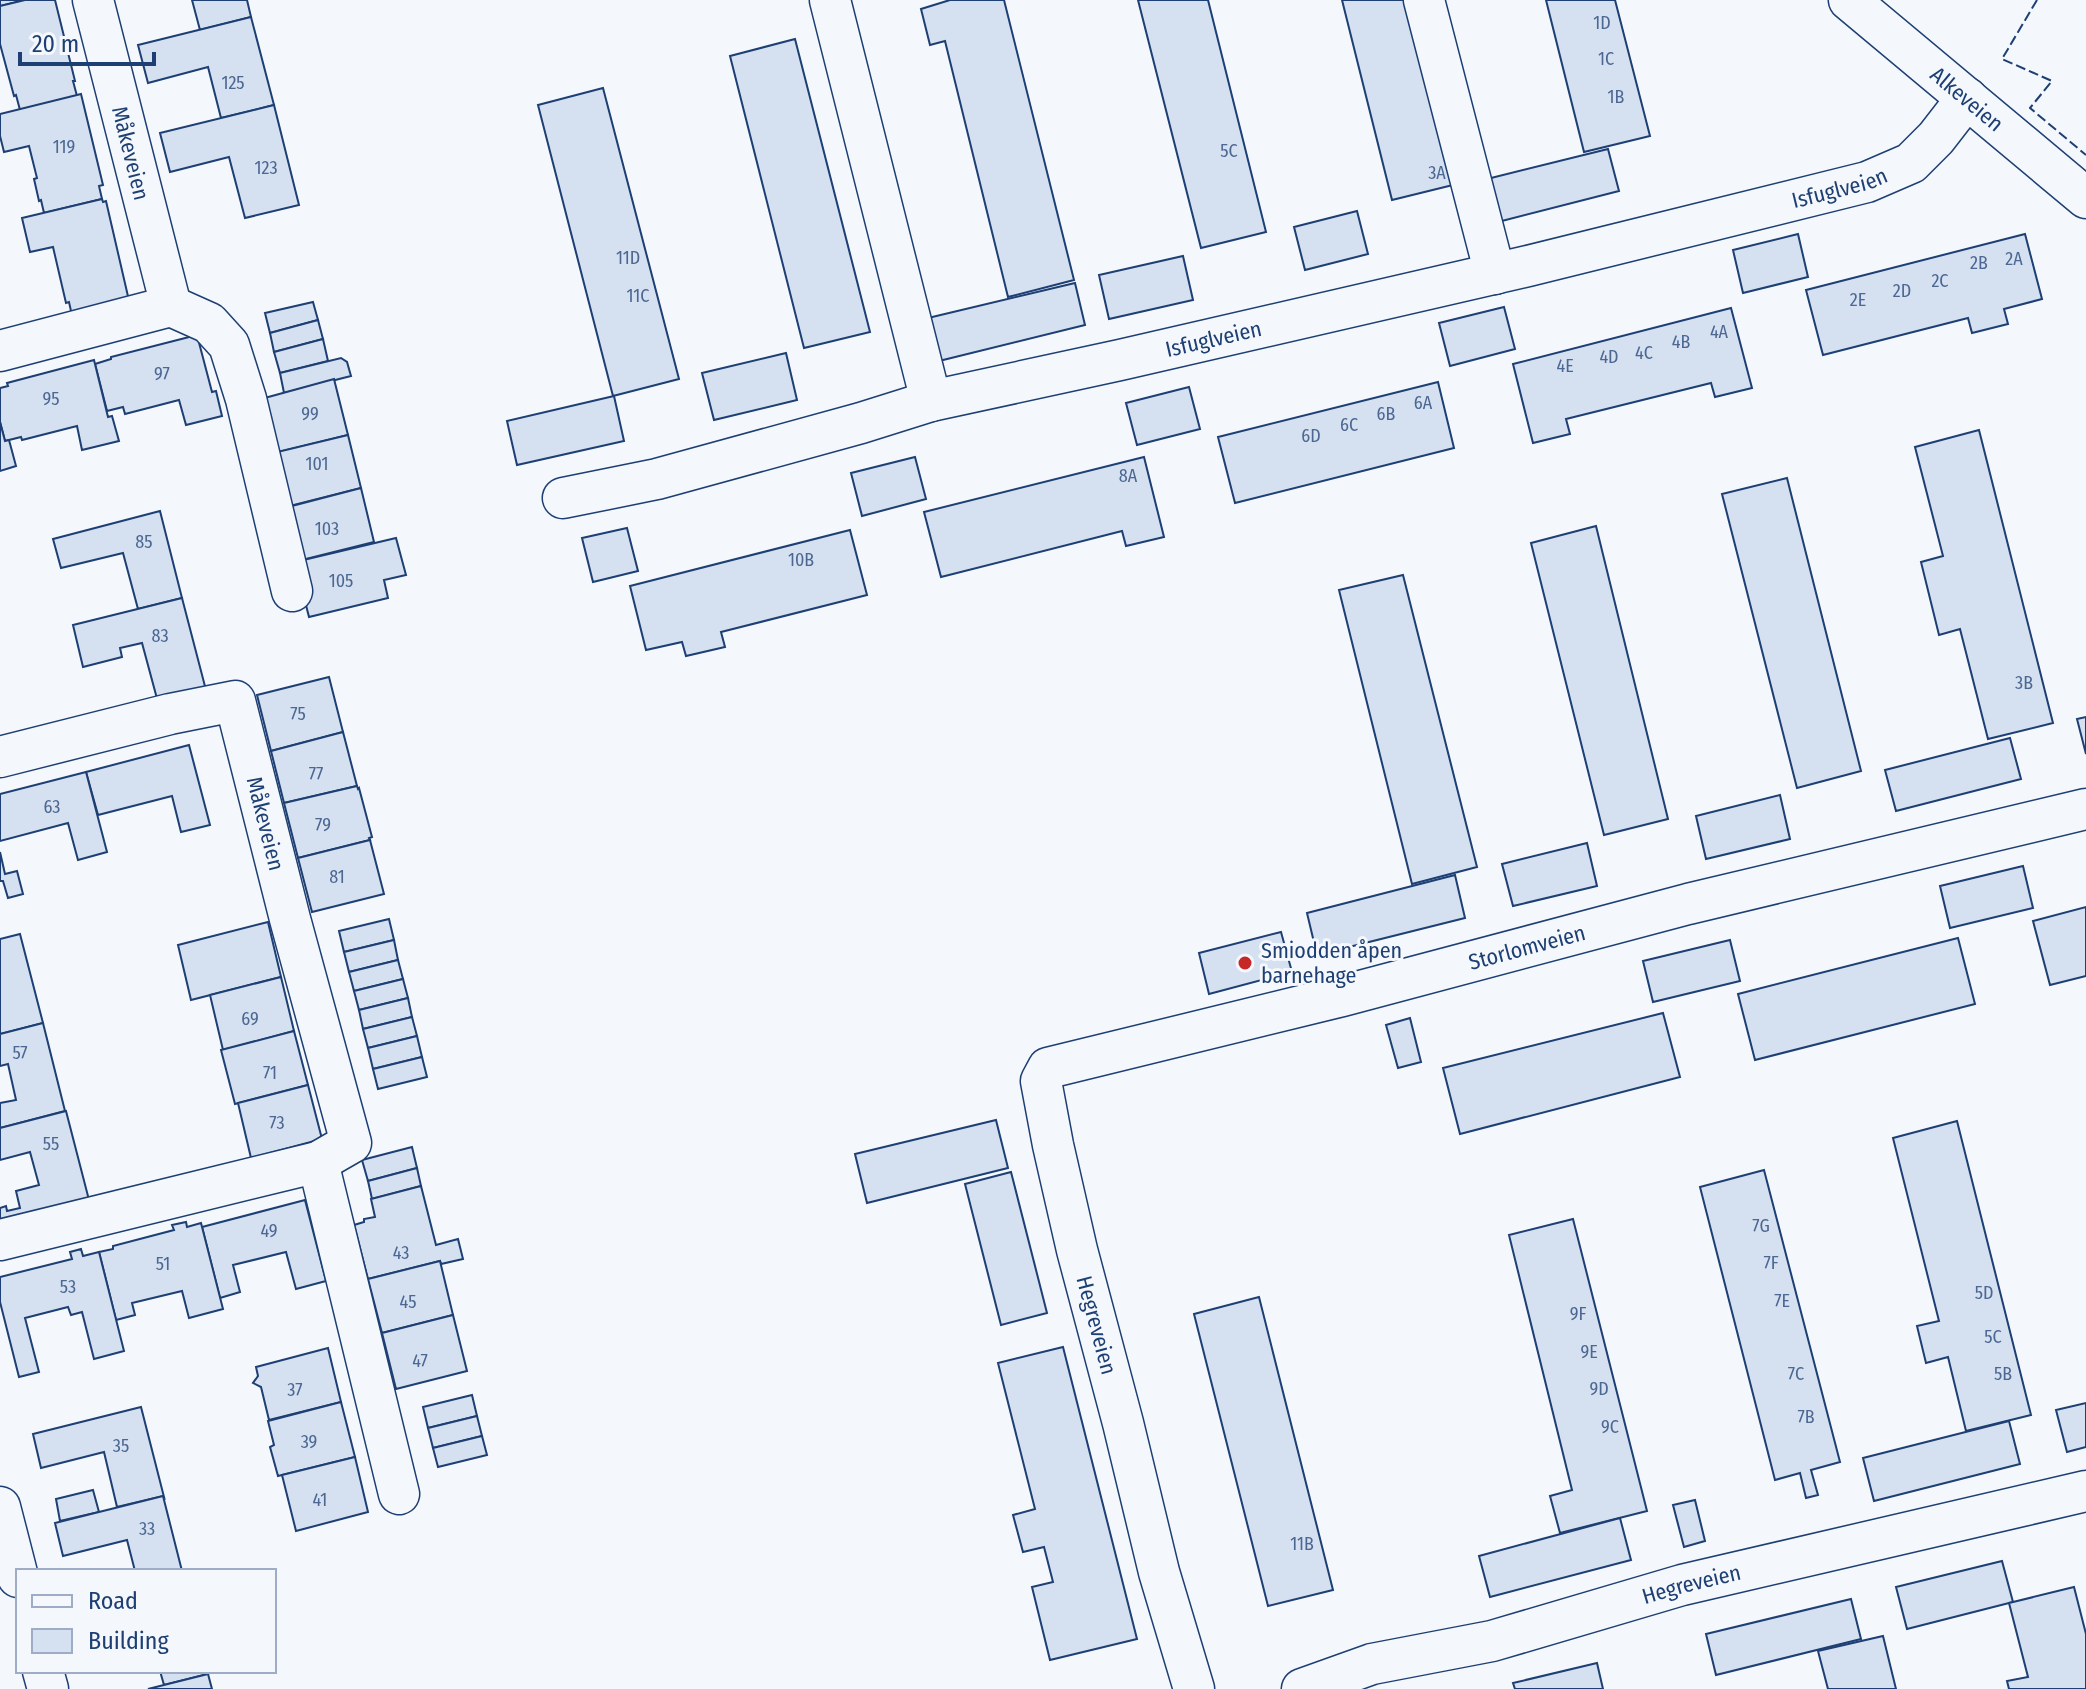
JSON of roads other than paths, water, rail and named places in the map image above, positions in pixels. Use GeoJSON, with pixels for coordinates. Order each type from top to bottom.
{"type":"FeatureCollection","features":[{"type":"Feature","properties":{"kind":"street","name":"Måkeveien"},"geometry":{"type":"LineString","coordinates":[[93,0],[171,306]]}},
{"type":"Feature","properties":{"kind":"street"},"geometry":{"type":"LineString","coordinates":[[830,0],[931,401]]}},
{"type":"Feature","properties":{"kind":"street"},"geometry":{"type":"LineString","coordinates":[[1424,0],[1495,274]]}},
{"type":"Feature","properties":{"kind":"street","name":"Alkeveien"},"geometry":{"type":"LineString","coordinates":[[1849,0],[2086,198]]}},
{"type":"Feature","properties":{"kind":"street","name":"Isfuglveien"},"geometry":{"type":"LineString","coordinates":[[563,498],[657,479],[931,401],[1495,274],[1867,182],[1911,163],[1936,138],[1967,98]]}},
{"type":"Feature","properties":{"kind":"street"},"geometry":{"type":"LineString","coordinates":[[0,351],[171,306],[209,323],[229,345],[246,399],[292,591]]}},
{"type":"Feature","properties":{"kind":"street","name":"Måkeveien"},"geometry":{"type":"LineString","coordinates":[[0,757],[170,714],[235,701],[351,1143],[318,1162],[0,1240]]}},
{"type":"Feature","properties":{"kind":"street","name":"Storlomveien"},"geometry":{"type":"LineString","coordinates":[[1053,1145],[1041,1081],[1048,1068],[1342,996],[1688,904],[2086,809]]}},
{"type":"Feature","properties":{"kind":"street","name":"Hegreveien"},"geometry":{"type":"LineString","coordinates":[[1053,1145],[1159,1572],[1194,1689]]}},
{"type":"Feature","properties":{"kind":"street"},"geometry":{"type":"LineString","coordinates":[[318,1162],[399,1494]]}},
{"type":"Feature","properties":{"kind":"street","name":"Hegreveien"},"geometry":{"type":"LineString","coordinates":[[1302,1689],[1372,1664],[1492,1641],[1682,1585],[2086,1491]]}},
{"type":"Feature","properties":{"kind":"street"},"geometry":{"type":"LineString","coordinates":[[0,1507],[16,1569]]}},
{"type":"Feature","properties":{"kind":"place","name":"Smiodden åpen barnehage"},"geometry":{"type":"Point","coordinates":[1245,963]}}]}
